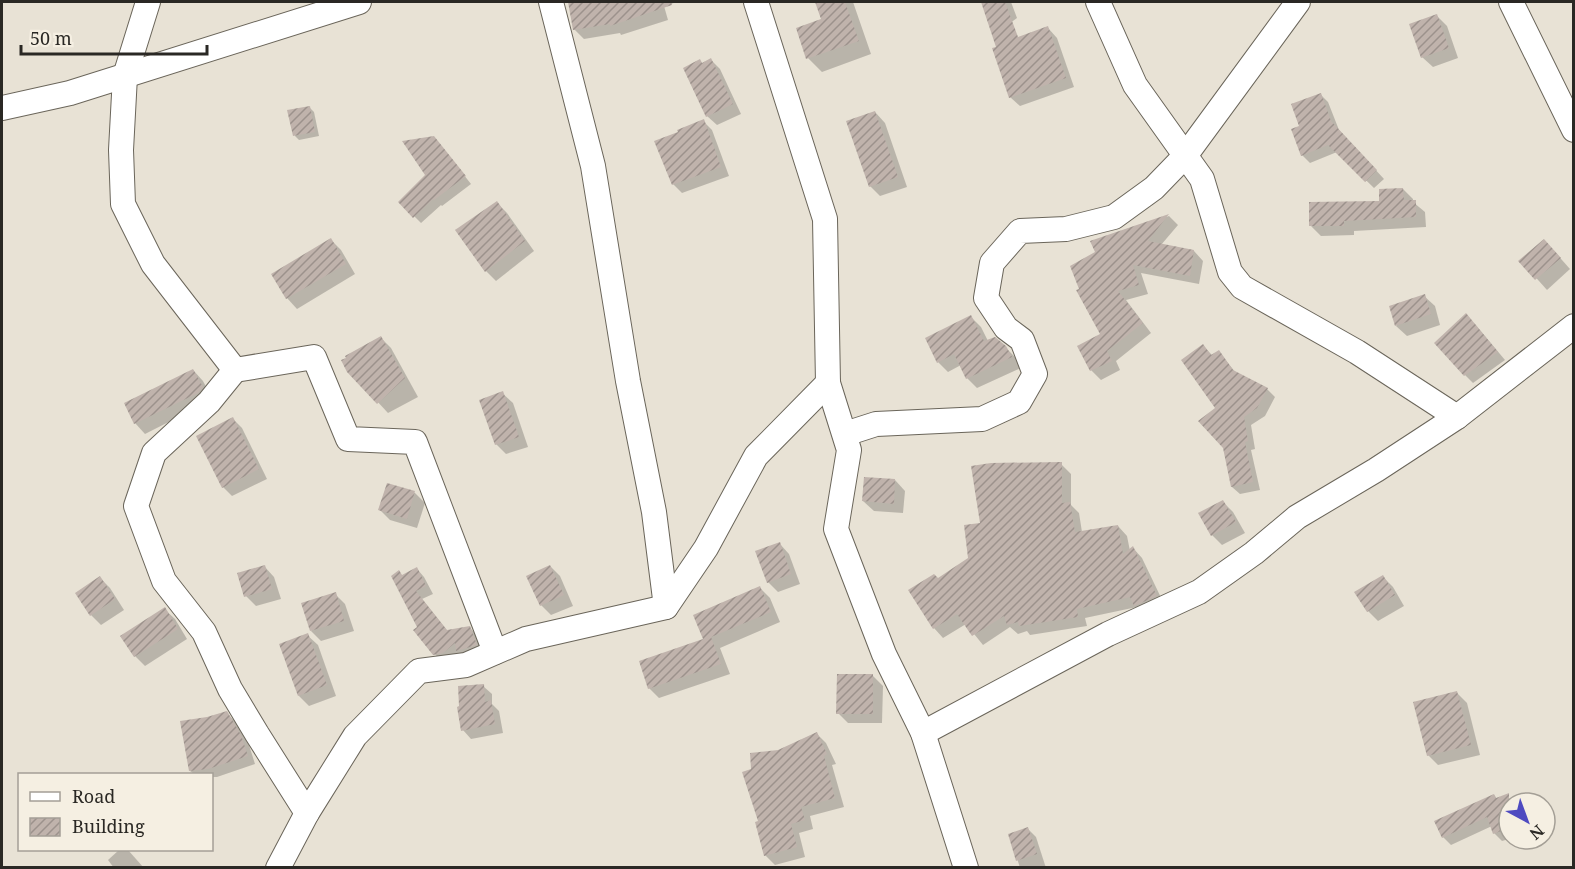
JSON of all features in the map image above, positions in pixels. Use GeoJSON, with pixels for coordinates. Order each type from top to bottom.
{"type":"FeatureCollection","features":[{"type":"Feature","properties":{"kind":"street"},"geometry":{"type":"LineString","coordinates":[[148,2],[124,76],[125,97],[121,150],[123,204],[153,264],[235,370]]}},
{"type":"Feature","properties":{"kind":"street"},"geometry":{"type":"LineString","coordinates":[[2,108],[70,93],[355,2]]}},
{"type":"Feature","properties":{"kind":"street"},"geometry":{"type":"LineString","coordinates":[[551,2],[592,166],[628,381],[654,512],[666,607]]}},
{"type":"Feature","properties":{"kind":"street"},"geometry":{"type":"LineString","coordinates":[[756,2],[825,219],[828,383],[849,450],[836,529],[884,654],[923,733],[966,867]]}},
{"type":"Feature","properties":{"kind":"street"},"geometry":{"type":"LineString","coordinates":[[1098,2],[1135,85],[1202,179],[1230,272],[1242,287],[1357,352],[1456,417]]}},
{"type":"Feature","properties":{"kind":"street"},"geometry":{"type":"LineString","coordinates":[[844,434],[876,424],[982,419],[1019,402],[1035,374],[1022,340],[1006,328],[986,298],[992,263],[1020,231],[1066,229],[1114,217],[1154,188],[1185,156],[1298,2]]}},
{"type":"Feature","properties":{"kind":"street"},"geometry":{"type":"LineString","coordinates":[[1511,2],[1574,130]]}},
{"type":"Feature","properties":{"kind":"street"},"geometry":{"type":"LineString","coordinates":[[923,733],[1108,634],[1199,592],[1254,553],[1297,517],[1376,471],[1456,417],[1574,326]]}},
{"type":"Feature","properties":{"kind":"street"},"geometry":{"type":"LineString","coordinates":[[307,813],[230,689],[204,632],[164,581],[136,506],[154,453],[209,402],[235,370],[314,357],[348,439],[415,442],[495,652]]}},
{"type":"Feature","properties":{"kind":"street"},"geometry":{"type":"LineString","coordinates":[[278,867],[307,813],[355,736],[419,671],[466,665],[526,639],[666,607],[706,548],[756,456],[828,383]]}},
{"type":"Feature","properties":{"kind":"building"},"geometry":{"type":"Polygon","coordinates":[[[568,2],[671,2],[672,5],[610,26],[610,24],[573,30],[568,2]]]}},
{"type":"Feature","properties":{"kind":"building"},"geometry":{"type":"Polygon","coordinates":[[[815,2],[845,2],[859,41],[806,59],[796,28],[821,19],[815,2]]]}},
{"type":"Feature","properties":{"kind":"building"},"geometry":{"type":"Polygon","coordinates":[[[981,2],[1005,2],[1018,37],[1048,26],[1066,78],[1009,98],[992,48],[996,47],[981,2]]]}},
{"type":"Feature","properties":{"kind":"building"},"geometry":{"type":"Polygon","coordinates":[[[1437,14],[1449,48],[1421,58],[1409,24],[1437,14]]]}},
{"type":"Feature","properties":{"kind":"building"},"geometry":{"type":"Polygon","coordinates":[[[711,58],[733,104],[706,117],[683,68],[700,59],[702,63],[711,58]]]}},
{"type":"Feature","properties":{"kind":"building"},"geometry":{"type":"Polygon","coordinates":[[[1321,93],[1331,121],[1377,170],[1365,182],[1328,145],[1301,156],[1291,129],[1299,126],[1291,104],[1321,93]]]}},
{"type":"Feature","properties":{"kind":"building"},"geometry":{"type":"Polygon","coordinates":[[[310,106],[315,132],[293,136],[287,110],[310,106]]]}},
{"type":"Feature","properties":{"kind":"building"},"geometry":{"type":"Polygon","coordinates":[[[875,111],[898,177],[869,187],[846,121],[875,111]]]}},
{"type":"Feature","properties":{"kind":"building"},"geometry":{"type":"Polygon","coordinates":[[[704,119],[721,167],[672,185],[654,141],[704,119]]]}},
{"type":"Feature","properties":{"kind":"building"},"geometry":{"type":"Polygon","coordinates":[[[434,136],[466,176],[433,199],[413,218],[398,202],[425,175],[402,141],[434,136]]]}},
{"type":"Feature","properties":{"kind":"building"},"geometry":{"type":"Polygon","coordinates":[[[1403,188],[1404,200],[1416,200],[1416,217],[1344,221],[1344,226],[1309,226],[1309,202],[1379,201],[1379,189],[1403,188]]]}},
{"type":"Feature","properties":{"kind":"building"},"geometry":{"type":"Polygon","coordinates":[[[497,201],[525,241],[485,272],[455,230],[497,201]]]}},
{"type":"Feature","properties":{"kind":"building"},"geometry":{"type":"Polygon","coordinates":[[[1169,214],[1148,241],[1194,250],[1190,276],[1133,265],[1139,285],[1118,291],[1143,323],[1107,351],[1112,361],[1090,371],[1077,346],[1100,334],[1076,290],[1079,289],[1070,266],[1095,252],[1090,241],[1169,214]]]}},
{"type":"Feature","properties":{"kind":"building"},"geometry":{"type":"Polygon","coordinates":[[[331,238],[346,264],[286,299],[271,274],[331,238]]]}},
{"type":"Feature","properties":{"kind":"building"},"geometry":{"type":"Polygon","coordinates":[[[1544,239],[1561,258],[1535,280],[1518,261],[1544,239]]]}},
{"type":"Feature","properties":{"kind":"building"},"geometry":{"type":"Polygon","coordinates":[[[1425,294],[1431,314],[1395,326],[1389,306],[1425,294]]]}},
{"type":"Feature","properties":{"kind":"building"},"geometry":{"type":"Polygon","coordinates":[[[1466,313],[1498,352],[1464,376],[1434,343],[1466,313]]]}},
{"type":"Feature","properties":{"kind":"building"},"geometry":{"type":"Polygon","coordinates":[[[971,315],[984,341],[995,337],[1006,346],[1012,357],[966,379],[954,354],[937,363],[925,338],[971,315]]]}},
{"type":"Feature","properties":{"kind":"building"},"geometry":{"type":"Polygon","coordinates":[[[381,336],[405,378],[377,404],[347,372],[341,360],[381,336]]]}},
{"type":"Feature","properties":{"kind":"building"},"geometry":{"type":"Polygon","coordinates":[[[1203,344],[1211,355],[1219,350],[1233,370],[1268,388],[1257,408],[1244,417],[1248,441],[1245,442],[1253,482],[1231,487],[1223,448],[1198,421],[1215,408],[1181,360],[1203,344]]]}},
{"type":"Feature","properties":{"kind":"building"},"geometry":{"type":"Polygon","coordinates":[[[193,369],[203,387],[198,393],[134,424],[124,403],[193,369]]]}},
{"type":"Feature","properties":{"kind":"building"},"geometry":{"type":"Polygon","coordinates":[[[503,391],[519,437],[495,445],[479,400],[503,391]]]}},
{"type":"Feature","properties":{"kind":"building"},"geometry":{"type":"Polygon","coordinates":[[[233,417],[259,469],[222,488],[196,436],[233,417]]]}},
{"type":"Feature","properties":{"kind":"building"},"geometry":{"type":"Polygon","coordinates":[[[1062,462],[1062,503],[1070,502],[1075,532],[1118,525],[1123,554],[1133,546],[1157,596],[1134,606],[1130,597],[1077,609],[1078,617],[1019,626],[1018,622],[1007,625],[1004,616],[972,636],[957,614],[933,629],[908,590],[934,574],[938,578],[968,558],[964,525],[980,523],[971,466],[991,463],[1062,462]]]}},
{"type":"Feature","properties":{"kind":"building"},"geometry":{"type":"Polygon","coordinates":[[[864,477],[895,479],[894,504],[862,501],[864,477]]]}},
{"type":"Feature","properties":{"kind":"building"},"geometry":{"type":"Polygon","coordinates":[[[387,483],[415,491],[407,519],[378,510],[387,483]]]}},
{"type":"Feature","properties":{"kind":"building"},"geometry":{"type":"Polygon","coordinates":[[[1223,500],[1236,522],[1211,536],[1198,513],[1223,500]]]}},
{"type":"Feature","properties":{"kind":"building"},"geometry":{"type":"Polygon","coordinates":[[[780,542],[791,574],[767,583],[755,551],[780,542]]]}},
{"type":"Feature","properties":{"kind":"building"},"geometry":{"type":"Polygon","coordinates":[[[265,565],[272,589],[244,597],[237,573],[265,565]]]}},
{"type":"Feature","properties":{"kind":"building"},"geometry":{"type":"Polygon","coordinates":[[[550,565],[564,595],[540,606],[526,576],[550,565]]]}},
{"type":"Feature","properties":{"kind":"building"},"geometry":{"type":"Polygon","coordinates":[[[417,567],[426,586],[416,591],[447,630],[470,626],[477,645],[456,651],[455,643],[443,653],[433,655],[413,630],[417,627],[391,576],[399,570],[402,575],[417,567]]]}},
{"type":"Feature","properties":{"kind":"building"},"geometry":{"type":"Polygon","coordinates":[[[1383,575],[1395,595],[1367,612],[1354,592],[1383,575]]]}},
{"type":"Feature","properties":{"kind":"building"},"geometry":{"type":"Polygon","coordinates":[[[100,576],[115,599],[90,616],[75,593],[100,576]]]}},
{"type":"Feature","properties":{"kind":"building"},"geometry":{"type":"Polygon","coordinates":[[[760,586],[771,612],[711,637],[721,664],[648,689],[639,661],[703,639],[693,615],[760,586]]]}},
{"type":"Feature","properties":{"kind":"building"},"geometry":{"type":"Polygon","coordinates":[[[336,592],[344,621],[310,631],[301,603],[336,592]]]}},
{"type":"Feature","properties":{"kind":"building"},"geometry":{"type":"Polygon","coordinates":[[[165,607],[178,629],[134,657],[120,636],[165,607]]]}},
{"type":"Feature","properties":{"kind":"building"},"geometry":{"type":"Polygon","coordinates":[[[308,633],[327,685],[298,696],[279,644],[308,633]]]}},
{"type":"Feature","properties":{"kind":"building"},"geometry":{"type":"Polygon","coordinates":[[[837,674],[873,674],[873,714],[836,714],[837,674]]]}},
{"type":"Feature","properties":{"kind":"building"},"geometry":{"type":"Polygon","coordinates":[[[484,684],[485,702],[491,700],[495,724],[461,731],[457,707],[459,706],[458,686],[484,684]]]}},
{"type":"Feature","properties":{"kind":"building"},"geometry":{"type":"Polygon","coordinates":[[[1457,691],[1471,745],[1427,756],[1413,702],[1457,691]]]}},
{"type":"Feature","properties":{"kind":"building"},"geometry":{"type":"Polygon","coordinates":[[[227,711],[241,735],[248,756],[208,769],[189,771],[180,721],[227,711]]]}},
{"type":"Feature","properties":{"kind":"building"},"geometry":{"type":"Polygon","coordinates":[[[817,732],[827,754],[824,756],[835,798],[801,807],[805,820],[791,824],[797,847],[764,856],[755,822],[758,821],[742,772],[751,769],[750,753],[778,750],[817,732]]]}},
{"type":"Feature","properties":{"kind":"building"},"geometry":{"type":"Polygon","coordinates":[[[1494,794],[1497,832],[1493,834],[1487,817],[1442,838],[1434,821],[1494,794]]]}},
{"type":"Feature","properties":{"kind":"building"},"geometry":{"type":"Polygon","coordinates":[[[1028,827],[1037,854],[1016,861],[1008,834],[1028,827]]]}}]}
